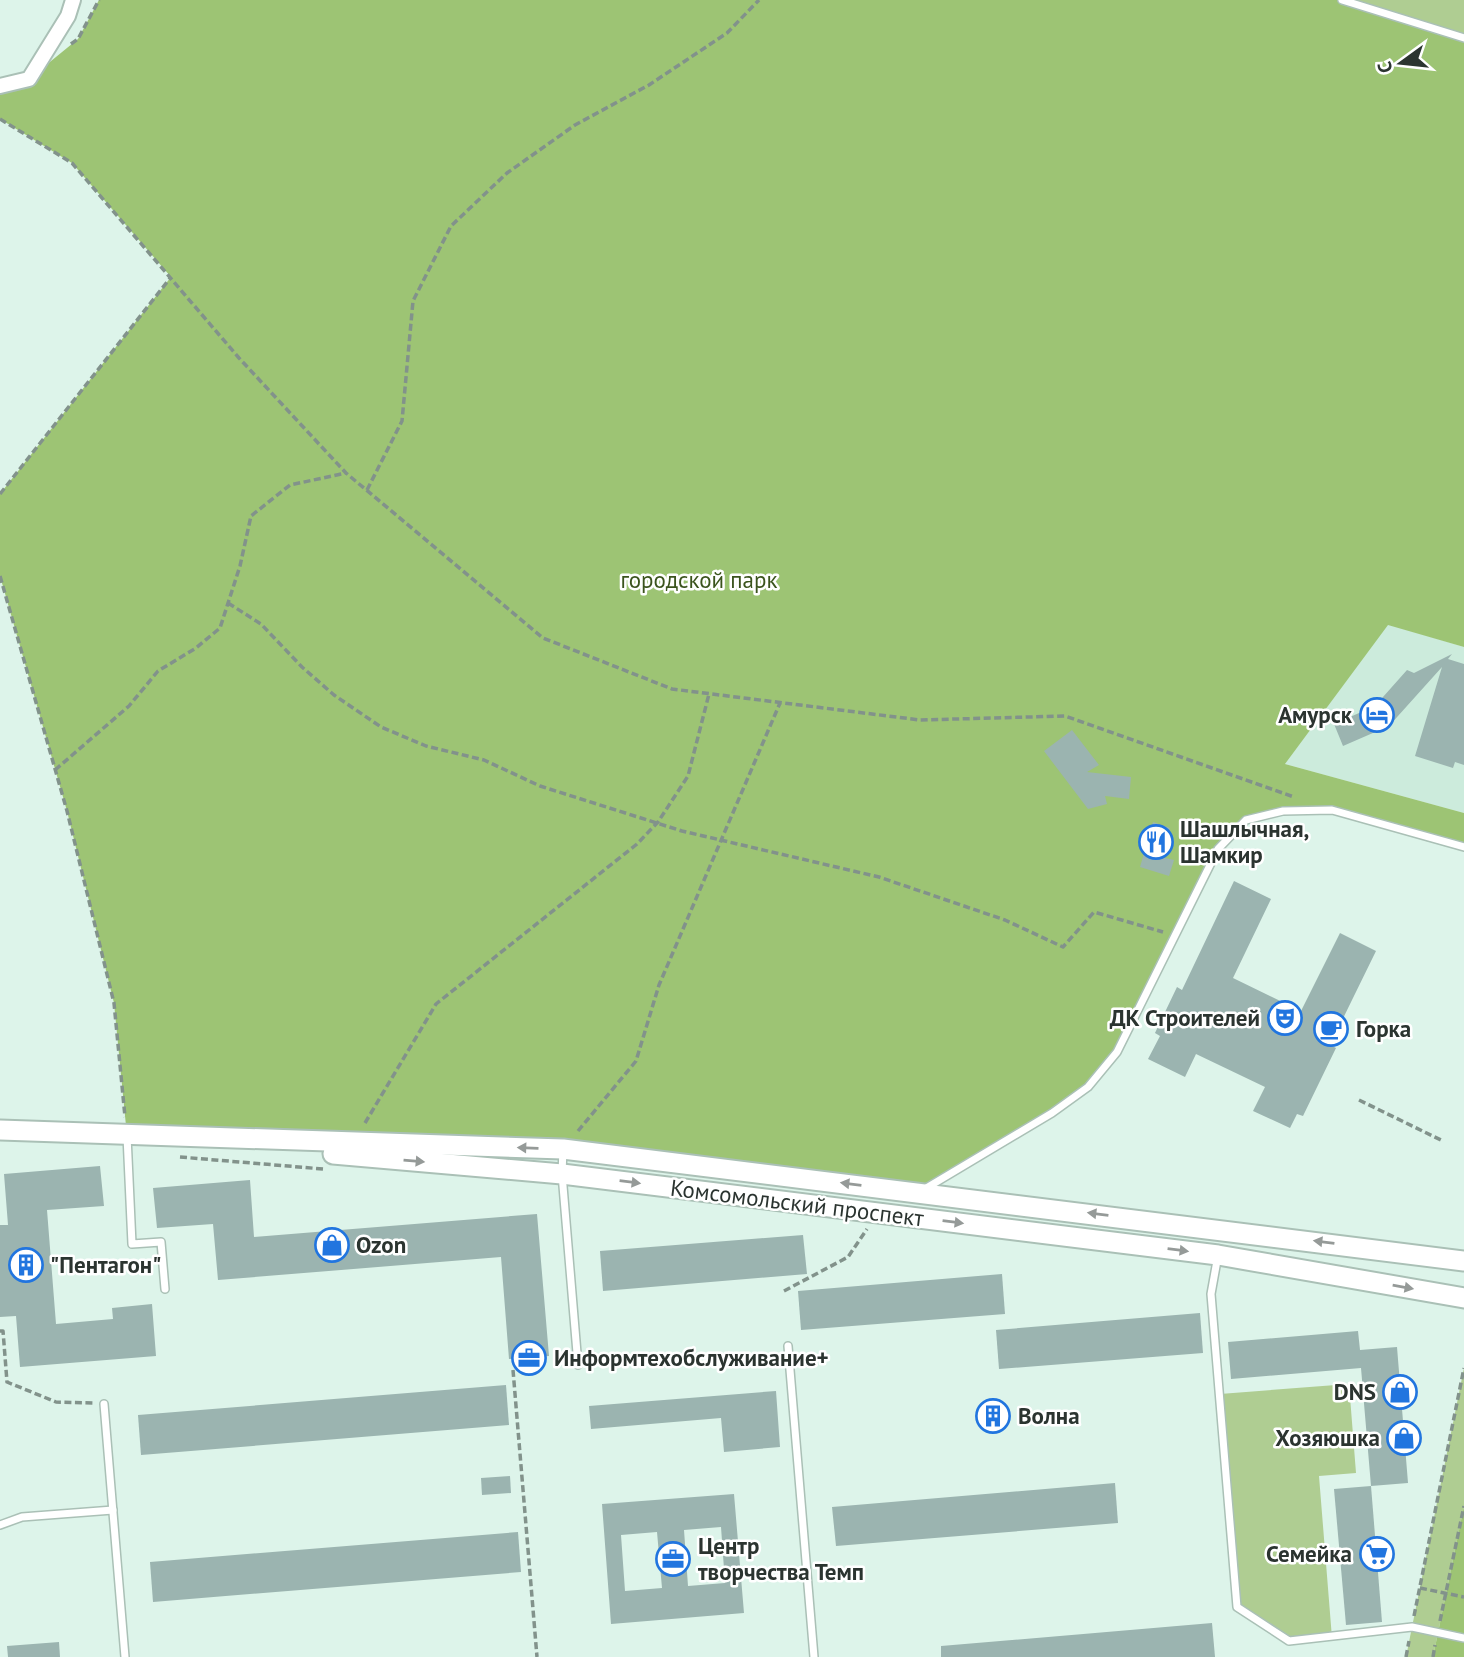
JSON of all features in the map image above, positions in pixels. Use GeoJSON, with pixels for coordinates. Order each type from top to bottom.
{"type":"FeatureCollection","features":[{"type":"Feature","properties":{"kind":"street"},"geometry":{"type":"LineString","coordinates":[[0,86],[29,79],[68,16],[73,0]]}},
{"type":"Feature","properties":{"kind":"street","name":"Комсомольский проспект"},"geometry":{"type":"LineString","coordinates":[[0,1130],[563,1149],[1464,1261]]}},
{"type":"Feature","properties":{"kind":"street","name":"Комсомольский проспект"},"geometry":{"type":"LineString","coordinates":[[127,1136],[562,1174],[1218,1255],[1464,1298]]}},
{"type":"Feature","properties":{"kind":"lane"},"geometry":{"type":"LineString","coordinates":[[1342,0],[1464,38]]}},
{"type":"Feature","properties":{"kind":"lane"},"geometry":{"type":"LineString","coordinates":[[919,1192],[1052,1113],[1088,1087],[1117,1052],[1218,849],[1245,820],[1283,811],[1332,810],[1464,846]]}},
{"type":"Feature","properties":{"kind":"lane"},"geometry":{"type":"LineString","coordinates":[[127,1136],[132,1244],[161,1242],[165,1289]]}},
{"type":"Feature","properties":{"kind":"lane"},"geometry":{"type":"LineString","coordinates":[[563,1149],[562,1174],[578,1365]]}},
{"type":"Feature","properties":{"kind":"lane"},"geometry":{"type":"LineString","coordinates":[[1218,1255],[1211,1294],[1237,1607],[1289,1642],[1412,1627],[1464,1638]]}},
{"type":"Feature","properties":{"kind":"lane"},"geometry":{"type":"LineString","coordinates":[[788,1346],[814,1657]]}},
{"type":"Feature","properties":{"kind":"lane"},"geometry":{"type":"LineString","coordinates":[[104,1404],[125,1657]]}},
{"type":"Feature","properties":{"kind":"lane"},"geometry":{"type":"LineString","coordinates":[[0,1525],[22,1517],[113,1510]]}},
{"type":"Feature","properties":{"kind":"path"},"geometry":{"type":"LineString","coordinates":[[366,490],[402,421],[413,301],[451,226],[507,173],[575,125],[649,85],[727,33],[759,0]]}},
{"type":"Feature","properties":{"kind":"path"},"geometry":{"type":"LineString","coordinates":[[0,119],[72,163],[239,358],[346,473],[542,638],[672,689],[920,720],[1065,716],[1332,810]]}},
{"type":"Feature","properties":{"kind":"path"},"geometry":{"type":"LineString","coordinates":[[0,494],[171,277]]}},
{"type":"Feature","properties":{"kind":"path"},"geometry":{"type":"LineString","coordinates":[[55,770],[129,706],[158,671],[196,648],[220,628],[251,516],[290,485],[346,473]]}},
{"type":"Feature","properties":{"kind":"path"},"geometry":{"type":"LineString","coordinates":[[0,576],[55,770],[114,1003],[127,1136]]}},
{"type":"Feature","properties":{"kind":"path"},"geometry":{"type":"LineString","coordinates":[[228,603],[261,624],[302,667],[334,695],[381,727],[426,746],[484,760],[583,801],[721,839],[879,877],[1004,920],[1063,947],[1094,912],[1175,935]]}},
{"type":"Feature","properties":{"kind":"path"},"geometry":{"type":"LineString","coordinates":[[353,1143],[436,1004],[637,844],[658,822],[688,776],[709,694]]}},
{"type":"Feature","properties":{"kind":"path"},"geometry":{"type":"LineString","coordinates":[[563,1149],[636,1061],[659,985],[780,703]]}},
{"type":"Feature","properties":{"kind":"path"},"geometry":{"type":"LineString","coordinates":[[1359,1100],[1443,1141]]}},
{"type":"Feature","properties":{"kind":"path"},"geometry":{"type":"LineString","coordinates":[[784,1291],[848,1257],[868,1227]]}},
{"type":"Feature","properties":{"kind":"path"},"geometry":{"type":"LineString","coordinates":[[0,1331],[3,1331],[7,1382],[56,1402],[104,1404]]}},
{"type":"Feature","properties":{"kind":"path"},"geometry":{"type":"LineString","coordinates":[[1406,1657],[1464,1368]]}},
{"type":"Feature","properties":{"kind":"path"},"geometry":{"type":"LineString","coordinates":[[513,1370],[537,1657]]}},
{"type":"Feature","properties":{"kind":"path"},"geometry":{"type":"LineString","coordinates":[[1433,1657],[1464,1506]]}},
{"type":"Feature","properties":{"kind":"path"},"geometry":{"type":"LineString","coordinates":[[1420,1588],[1464,1597]]}},
{"type":"Feature","properties":{"kind":"shaded area"},"geometry":{"type":"Polygon","coordinates":[[[1388,624],[1464,647],[1464,813],[1285,764],[1388,624]]]}},
{"type":"Feature","properties":{"kind":"green space","name":"городской парк"},"geometry":{"type":"Polygon","coordinates":[[[99,0],[1342,0],[1464,38],[1464,647],[1388,625],[1285,764],[1464,813],[1464,847],[1332,810],[1283,811],[1246,820],[1218,849],[1117,1052],[1088,1087],[919,1192],[563,1149],[127,1136],[114,1003],[67,811],[0,576],[0,494],[171,277],[72,163],[0,119],[0,86],[29,79],[78,39],[99,0]]]}},
{"type":"Feature","properties":{"kind":"green space"},"geometry":{"type":"Polygon","coordinates":[[[1342,0],[1464,0],[1464,38],[1342,0]]]}},
{"type":"Feature","properties":{"kind":"green space"},"geometry":{"type":"Polygon","coordinates":[[[1464,1368],[1464,1506],[1433,1657],[1406,1657],[1464,1368]]]}},
{"type":"Feature","properties":{"kind":"green space"},"geometry":{"type":"Polygon","coordinates":[[[1349,1384],[1356,1473],[1319,1476],[1332,1638],[1289,1641],[1237,1607],[1220,1394],[1349,1384]]]}},
{"type":"Feature","properties":{"kind":"green space"},"geometry":{"type":"Polygon","coordinates":[[[1464,1506],[1464,1657],[1433,1657],[1464,1506]]]}},
{"type":"Feature","properties":{"kind":"building","name":"Амурск"},"geometry":{"type":"Polygon","coordinates":[[[1452,654],[1448,659],[1464,664],[1464,765],[1455,762],[1453,768],[1415,756],[1442,667],[1389,726],[1343,746],[1334,724],[1375,706],[1407,670],[1414,673],[1452,654]]]}},
{"type":"Feature","properties":{"kind":"building"},"geometry":{"type":"Polygon","coordinates":[[[1072,730],[1099,765],[1087,772],[1131,777],[1129,799],[1105,796],[1107,804],[1088,809],[1044,751],[1072,730]]]}},
{"type":"Feature","properties":{"kind":"building","name":"Шашлычная, Шамкир"},"geometry":{"type":"Polygon","coordinates":[[[1153,822],[1170,828],[1161,857],[1174,860],[1169,876],[1140,867],[1153,822]]]}},
{"type":"Feature","properties":{"kind":"building"},"geometry":{"type":"Polygon","coordinates":[[[1234,881],[1271,899],[1233,978],[1301,1011],[1340,933],[1376,951],[1330,1045],[1336,1048],[1303,1116],[1297,1114],[1290,1128],[1253,1111],[1265,1087],[1196,1054],[1185,1077],[1148,1059],[1160,1036],[1155,1033],[1177,987],[1182,990],[1234,881]]]}},
{"type":"Feature","properties":{"kind":"building","name":"\"Пентагон\""},"geometry":{"type":"Polygon","coordinates":[[[100,1166],[104,1206],[47,1210],[56,1324],[113,1319],[112,1308],[152,1304],[156,1356],[20,1367],[16,1316],[0,1317],[0,1225],[8,1225],[4,1174],[100,1166]]]}},
{"type":"Feature","properties":{"kind":"building"},"geometry":{"type":"Polygon","coordinates":[[[250,1180],[254,1237],[537,1214],[549,1356],[509,1359],[501,1257],[218,1280],[213,1224],[157,1228],[153,1188],[250,1180]]]}},
{"type":"Feature","properties":{"kind":"building"},"geometry":{"type":"Polygon","coordinates":[[[803,1235],[807,1274],[603,1291],[600,1251],[803,1235]]]}},
{"type":"Feature","properties":{"kind":"building"},"geometry":{"type":"Polygon","coordinates":[[[1002,1274],[1005,1314],[801,1330],[798,1291],[1002,1274]]]}},
{"type":"Feature","properties":{"kind":"building"},"geometry":{"type":"Polygon","coordinates":[[[1200,1313],[1203,1353],[999,1369],[996,1330],[1200,1313]]]}},
{"type":"Feature","properties":{"kind":"building"},"geometry":{"type":"Polygon","coordinates":[[[1358,1331],[1360,1350],[1397,1347],[1408,1483],[1371,1486],[1361,1368],[1231,1379],[1228,1342],[1358,1331]]]}},
{"type":"Feature","properties":{"kind":"building"},"geometry":{"type":"Polygon","coordinates":[[[506,1385],[509,1425],[141,1455],[138,1415],[506,1385]]]}},
{"type":"Feature","properties":{"kind":"building"},"geometry":{"type":"Polygon","coordinates":[[[776,1391],[780,1447],[724,1452],[721,1418],[591,1429],[589,1406],[776,1391]]]}},
{"type":"Feature","properties":{"kind":"building","name":"Волна"},"geometry":{"type":"Polygon","coordinates":[[[1003,1407],[1004,1424],[984,1425],[982,1409],[1003,1407]]]}},
{"type":"Feature","properties":{"kind":"building"},"geometry":{"type":"Polygon","coordinates":[[[510,1476],[511,1493],[482,1495],[481,1478],[510,1476]]]}},
{"type":"Feature","properties":{"kind":"building"},"geometry":{"type":"Polygon","coordinates":[[[1115,1483],[1118,1523],[836,1546],[832,1507],[1115,1483]]]}},
{"type":"Feature","properties":{"kind":"building"},"geometry":{"type":"Polygon","coordinates":[[[1371,1486],[1382,1622],[1346,1625],[1334,1489],[1371,1486]]]}},
{"type":"Feature","properties":{"kind":"building","name":"Центр творчества Темп"},"geometry":{"type":"Polygon","coordinates":[[[734,1494],[744,1613],[611,1624],[602,1504],[734,1494]],[[721,1527],[684,1530],[688,1586],[725,1583],[721,1527]],[[657,1532],[621,1535],[625,1591],[662,1588],[657,1532]]]}},
{"type":"Feature","properties":{"kind":"building"},"geometry":{"type":"Polygon","coordinates":[[[518,1532],[521,1572],[153,1602],[150,1562],[518,1532]]]}},
{"type":"Feature","properties":{"kind":"building"},"geometry":{"type":"Polygon","coordinates":[[[1212,1623],[1215,1657],[941,1657],[941,1646],[1212,1623]]]}},
{"type":"Feature","properties":{"kind":"building"},"geometry":{"type":"Polygon","coordinates":[[[59,1642],[60,1657],[8,1657],[7,1646],[59,1642]]]}},
{"type":"Feature","properties":{"kind":"place","name":"Амурск"},"geometry":{"type":"Point","coordinates":[1377,715]}},
{"type":"Feature","properties":{"kind":"place","name":"Шашлычная, Шамкир"},"geometry":{"type":"Point","coordinates":[1156,842]}},
{"type":"Feature","properties":{"kind":"place","name":"ДК Строителей"},"geometry":{"type":"Point","coordinates":[1285,1018]}},
{"type":"Feature","properties":{"kind":"place","name":"Горка"},"geometry":{"type":"Point","coordinates":[1331,1029]}},
{"type":"Feature","properties":{"kind":"place","name":"Ozon"},"geometry":{"type":"Point","coordinates":[332,1245]}},
{"type":"Feature","properties":{"kind":"place","name":"\"Пентагон\""},"geometry":{"type":"Point","coordinates":[26,1265]}},
{"type":"Feature","properties":{"kind":"place","name":"Информтехобслуживание+"},"geometry":{"type":"Point","coordinates":[529,1358]}},
{"type":"Feature","properties":{"kind":"place","name":"DNS"},"geometry":{"type":"Point","coordinates":[1400,1392]}},
{"type":"Feature","properties":{"kind":"place","name":"Волна"},"geometry":{"type":"Point","coordinates":[993,1416]}},
{"type":"Feature","properties":{"kind":"place","name":"Хозяюшка"},"geometry":{"type":"Point","coordinates":[1404,1438]}},
{"type":"Feature","properties":{"kind":"place","name":"Семейка"},"geometry":{"type":"Point","coordinates":[1377,1554]}},
{"type":"Feature","properties":{"kind":"place","name":"Центр творчества Темп"},"geometry":{"type":"Point","coordinates":[673,1559]}}]}
